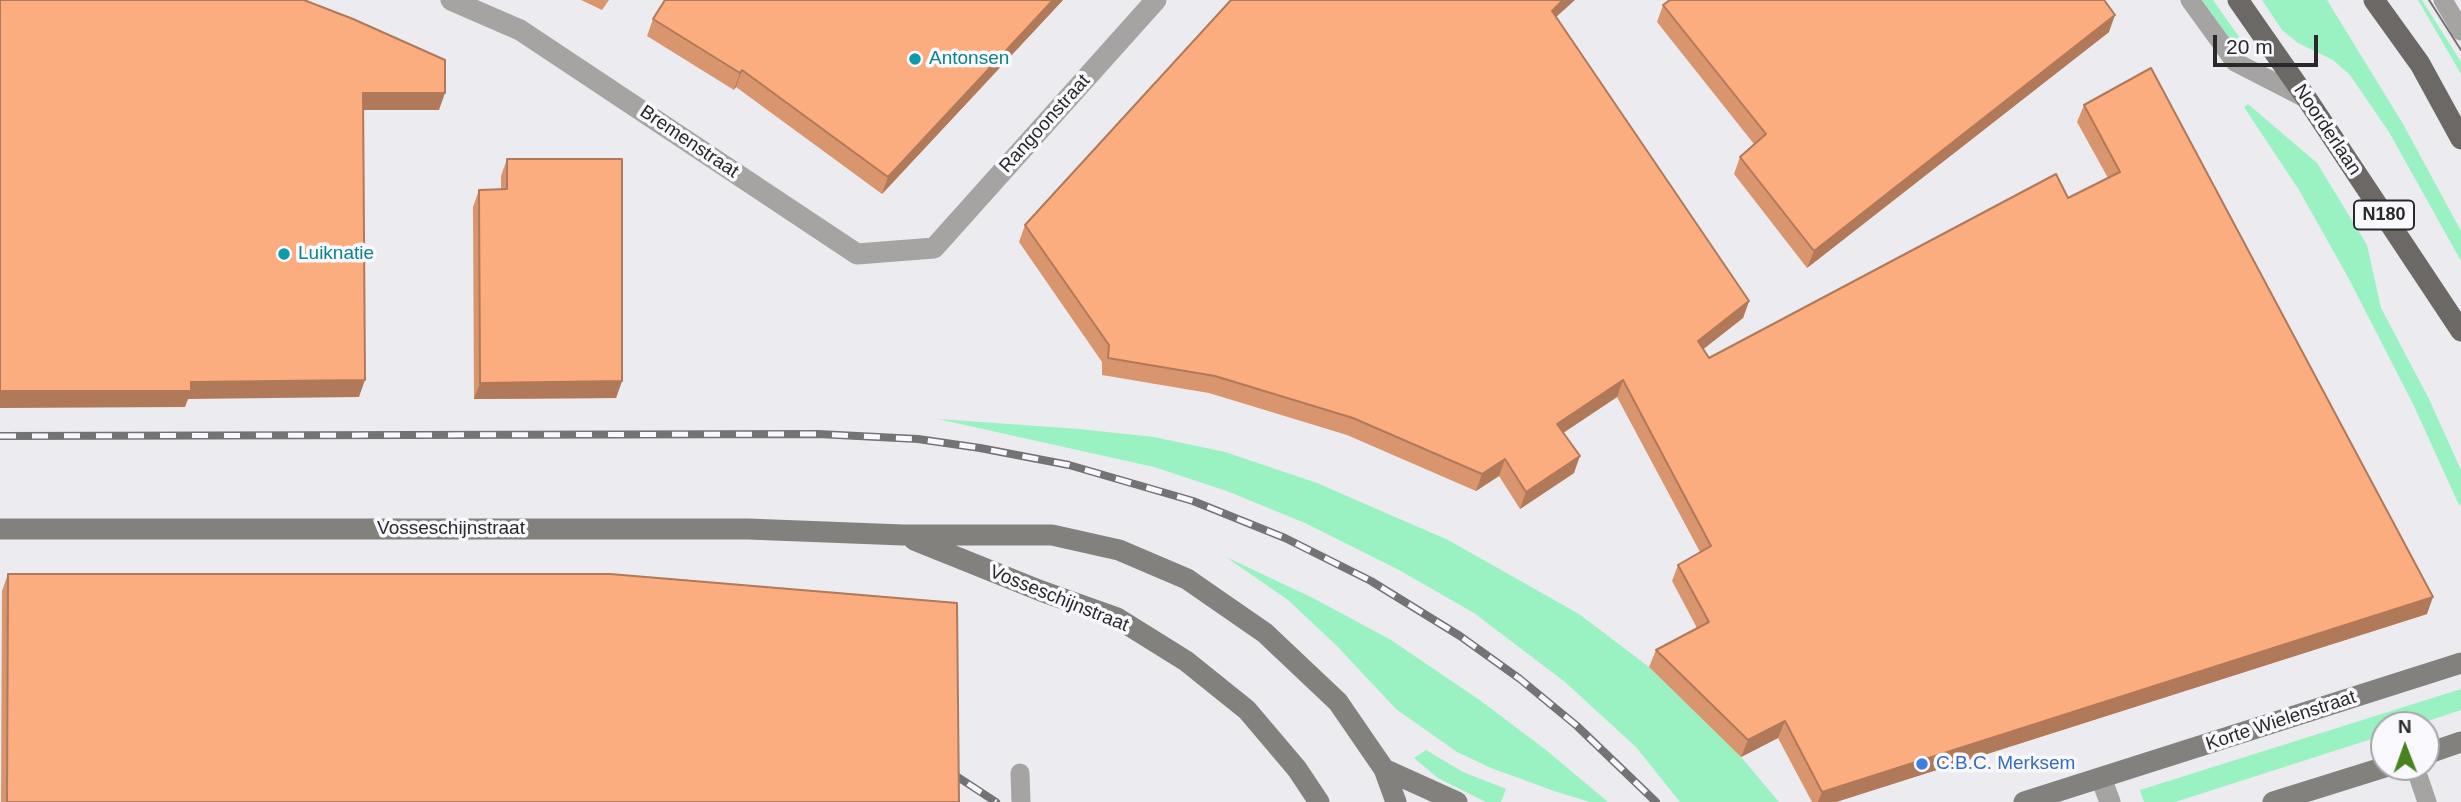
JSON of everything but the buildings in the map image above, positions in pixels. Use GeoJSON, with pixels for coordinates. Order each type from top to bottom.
{"type":"FeatureCollection","features":[{"type":"Feature","properties":{"kind":"main road","name":"Noorderlaan"},"geometry":{"type":"LineString","coordinates":[[2238,0],[2308,99],[2461,331]]}},
{"type":"Feature","properties":{"kind":"main road"},"geometry":{"type":"LineString","coordinates":[[2374,0],[2420,64],[2461,139]]}},
{"type":"Feature","properties":{"kind":"street","name":"Bremenstraat"},"geometry":{"type":"LineString","coordinates":[[450,0],[520,30],[857,254],[934,248]]}},
{"type":"Feature","properties":{"kind":"street","name":"Rangoonstraat"},"geometry":{"type":"LineString","coordinates":[[934,248],[1156,0]]}},
{"type":"Feature","properties":{"kind":"street","name":"Vosseschijnstraat"},"geometry":{"type":"LineString","coordinates":[[0,529],[748,529],[902,535],[1052,535],[1119,550],[1188,579],[1265,633],[1338,702],[1384,769],[1396,802]]}},
{"type":"Feature","properties":{"kind":"street","name":"Vosseschijnstraat"},"geometry":{"type":"LineString","coordinates":[[902,535],[1041,591],[1117,618],[1186,661],[1247,710],[1297,769],[1319,802]]}},
{"type":"Feature","properties":{"kind":"street","name":"Korte Wielenstraat"},"geometry":{"type":"LineString","coordinates":[[2024,802],[2461,663]]}},
{"type":"Feature","properties":{"kind":"street"},"geometry":{"type":"LineString","coordinates":[[2440,749],[2461,742]]}},
{"type":"Feature","properties":{"kind":"street"},"geometry":{"type":"LineString","coordinates":[[1384,769],[1457,802]]}},
{"type":"Feature","properties":{"kind":"street"},"geometry":{"type":"LineString","coordinates":[[2273,802],[2370,772]]}},
{"type":"Feature","properties":{"kind":"street"},"geometry":{"type":"LineString","coordinates":[[2101,778],[2110,802]]}},
{"type":"Feature","properties":{"kind":"lane"},"geometry":{"type":"LineString","coordinates":[[2190,0],[2235,62],[2308,99]]}},
{"type":"Feature","properties":{"kind":"lane"},"geometry":{"type":"LineString","coordinates":[[2443,0],[2461,31]]}},
{"type":"Feature","properties":{"kind":"lane"},"geometry":{"type":"LineString","coordinates":[[1020,773],[1021,802]]}},
{"type":"Feature","properties":{"kind":"lane"},"geometry":{"type":"LineString","coordinates":[[2420,781],[2427,802]]}},
{"type":"Feature","properties":{"kind":"green space"},"geometry":{"type":"Polygon","coordinates":[[[2202,0],[2213,0],[2239,37],[2232,42],[2202,0]]]}},
{"type":"Feature","properties":{"kind":"green space"},"geometry":{"type":"Polygon","coordinates":[[[2262,0],[2327,0],[2403,124],[2461,231],[2461,261],[2389,132],[2350,75],[2333,60],[2298,43],[2282,30],[2262,0]]]}},
{"type":"Feature","properties":{"kind":"green space"},"geometry":{"type":"Polygon","coordinates":[[[2418,0],[2422,0],[2461,62],[2461,74],[2418,0]]]}},
{"type":"Feature","properties":{"kind":"green space"},"geometry":{"type":"Polygon","coordinates":[[[2248,104],[2317,163],[2367,245],[2381,308],[2429,399],[2461,470],[2461,504],[2459,505],[2414,406],[2349,279],[2299,190],[2244,107],[2248,104]]]}},
{"type":"Feature","properties":{"kind":"green space"},"geometry":{"type":"Polygon","coordinates":[[[938,419],[1154,437],[1225,452],[1317,483],[1448,540],[1579,614],[1649,667],[1741,757],[1779,802],[1680,802],[1636,747],[1565,682],[1474,613],[1399,570],[1305,523],[1227,491],[1154,467],[938,419]]]}},
{"type":"Feature","properties":{"kind":"green space"},"geometry":{"type":"Polygon","coordinates":[[[1226,557],[1313,598],[1391,640],[1481,701],[1546,750],[1608,802],[1590,802],[1557,792],[1491,768],[1457,752],[1396,709],[1336,645],[1288,600],[1226,557]]]}},
{"type":"Feature","properties":{"kind":"green space"},"geometry":{"type":"Polygon","coordinates":[[[2461,689],[2461,710],[2440,717],[2440,711],[2391,711],[2461,689]]]}},
{"type":"Feature","properties":{"kind":"green space"},"geometry":{"type":"Polygon","coordinates":[[[2370,718],[2370,739],[2175,802],[2144,802],[2140,790],[2370,718]]]}},
{"type":"Feature","properties":{"kind":"green space"},"geometry":{"type":"Polygon","coordinates":[[[1426,750],[1463,772],[1506,789],[1501,802],[1486,802],[1438,778],[1414,758],[1426,750]]]}},
{"type":"Feature","properties":{"kind":"tram line"},"geometry":{"type":"LineString","coordinates":[[2429,0],[2461,50]]}},
{"type":"Feature","properties":{"kind":"railway"},"geometry":{"type":"LineString","coordinates":[[0,436],[818,434],[918,439],[1069,465],[1193,501],[1285,538],[1371,581],[1460,636],[1520,679],[1577,726],[1656,802]]}},
{"type":"Feature","properties":{"kind":"railway"},"geometry":{"type":"LineString","coordinates":[[941,766],[996,802]]}},
{"type":"Feature","properties":{"kind":"place","name":"Antonsen"},"geometry":{"type":"Point","coordinates":[915,59]}},
{"type":"Feature","properties":{"kind":"place","name":"Luiknatie"},"geometry":{"type":"Point","coordinates":[284,254]}},
{"type":"Feature","properties":{"kind":"place","name":"C.B.C. Merksem"},"geometry":{"type":"Point","coordinates":[1922,764]}}]}
